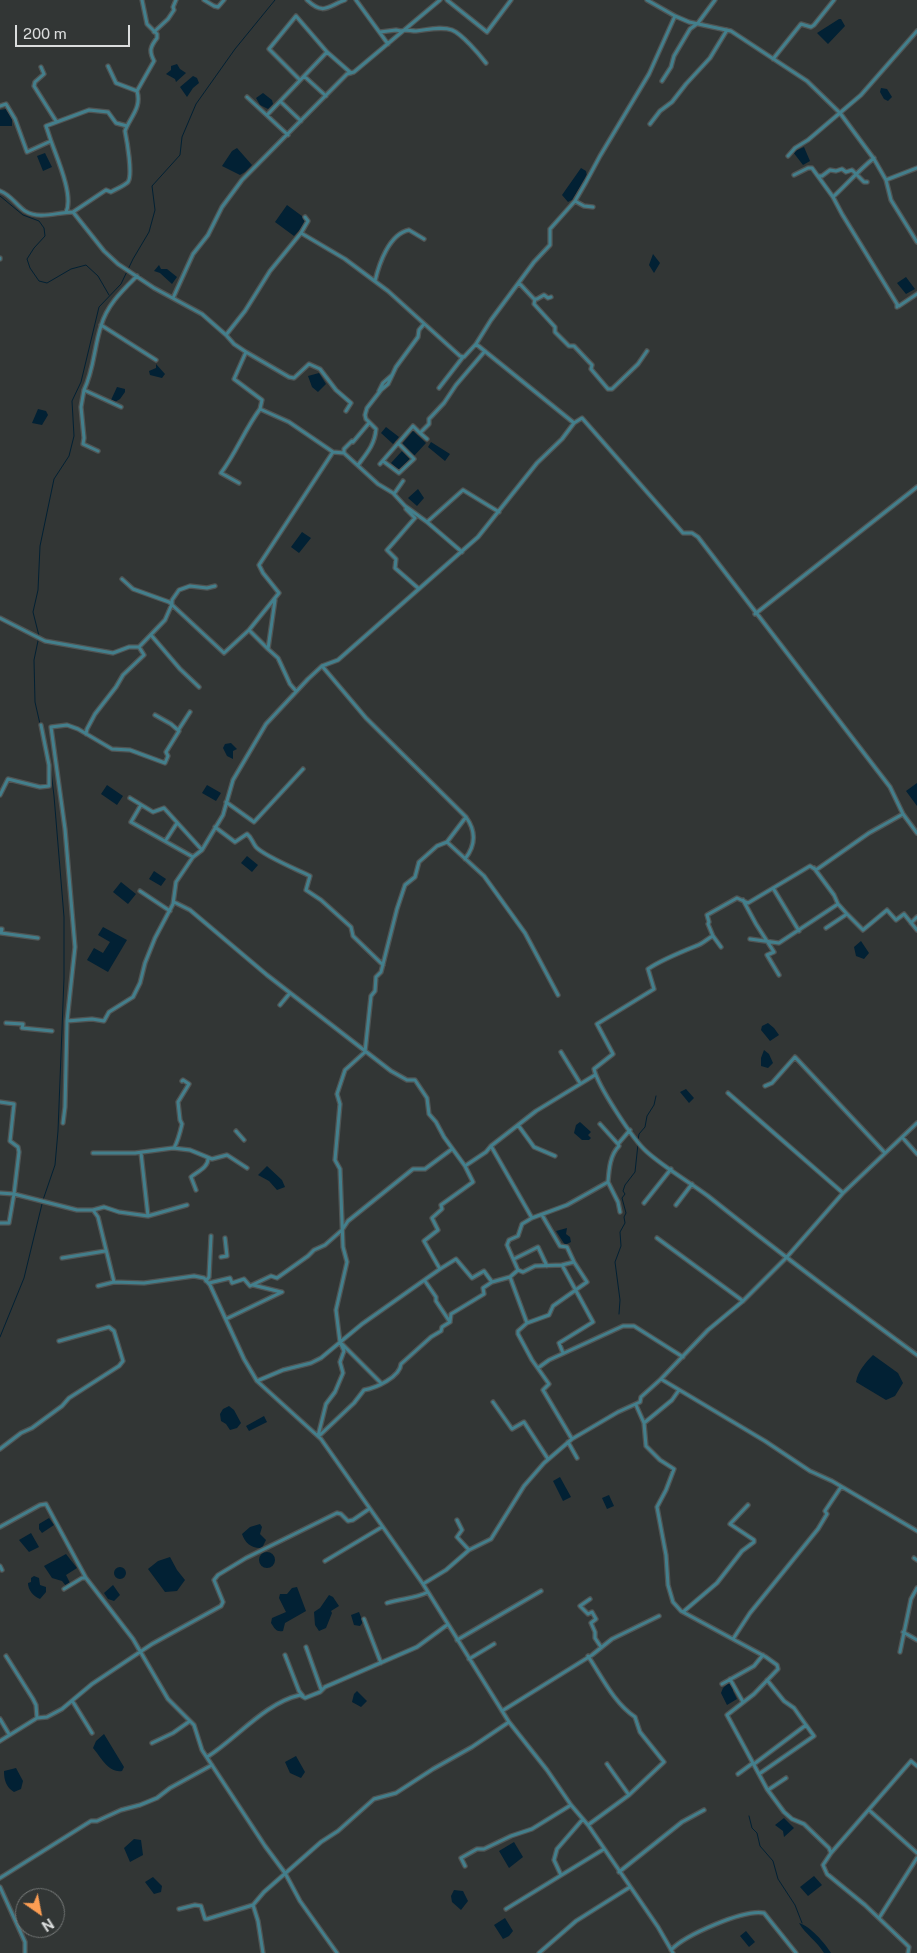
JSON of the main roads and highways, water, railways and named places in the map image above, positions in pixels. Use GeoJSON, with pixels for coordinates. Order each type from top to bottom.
{"type":"FeatureCollection","features":[{"type":"Feature","properties":{"kind":"water"},"geometry":{"type":"Polygon","coordinates":[[[841,19],[845,26],[828,44],[817,33],[841,19]]]}},
{"type":"Feature","properties":{"kind":"water"},"geometry":{"type":"Polygon","coordinates":[[[177,64],[186,73],[176,82],[175,79],[166,74],[171,70],[171,66],[177,64]]]}},
{"type":"Feature","properties":{"kind":"water"},"geometry":{"type":"Polygon","coordinates":[[[193,76],[197,78],[199,83],[187,97],[180,87],[193,76]]]}},
{"type":"Feature","properties":{"kind":"water"},"geometry":{"type":"Polygon","coordinates":[[[881,88],[887,89],[892,97],[888,101],[884,99],[880,92],[881,88]]]}},
{"type":"Feature","properties":{"kind":"water"},"geometry":{"type":"Polygon","coordinates":[[[263,93],[272,100],[273,104],[268,109],[260,105],[256,98],[263,93]]]}},
{"type":"Feature","properties":{"kind":"water"},"geometry":{"type":"Polygon","coordinates":[[[6,109],[12,119],[12,126],[0,126],[0,110],[6,109]]]}},
{"type":"Feature","properties":{"kind":"water"},"geometry":{"type":"Polygon","coordinates":[[[804,147],[810,161],[803,165],[793,152],[804,147]]]}},
{"type":"Feature","properties":{"kind":"water"},"geometry":{"type":"Polygon","coordinates":[[[237,148],[252,165],[240,175],[222,166],[232,151],[237,148]]]}},
{"type":"Feature","properties":{"kind":"water"},"geometry":{"type":"Polygon","coordinates":[[[45,153],[52,167],[43,171],[37,156],[45,153]]]}},
{"type":"Feature","properties":{"kind":"water"},"geometry":{"type":"Polygon","coordinates":[[[581,168],[586,171],[587,176],[572,200],[568,202],[562,195],[581,168]]]}},
{"type":"Feature","properties":{"kind":"water"},"geometry":{"type":"Polygon","coordinates":[[[287,205],[306,219],[306,223],[294,236],[275,222],[287,205]]]}},
{"type":"Feature","properties":{"kind":"water"},"geometry":{"type":"Polygon","coordinates":[[[653,254],[660,263],[654,273],[649,265],[653,254]]]}},
{"type":"Feature","properties":{"kind":"water"},"geometry":{"type":"Polygon","coordinates":[[[159,265],[161,269],[167,269],[177,277],[172,284],[160,273],[154,271],[159,265]]]}},
{"type":"Feature","properties":{"kind":"water"},"geometry":{"type":"Polygon","coordinates":[[[906,277],[915,289],[906,294],[897,283],[906,277]]]}},
{"type":"Feature","properties":{"kind":"water"},"geometry":{"type":"Polygon","coordinates":[[[156,364],[165,374],[162,378],[150,375],[149,371],[156,368],[156,364]]]}},
{"type":"Feature","properties":{"kind":"water"},"geometry":{"type":"Polygon","coordinates":[[[319,373],[326,384],[318,392],[312,387],[308,376],[319,373]]]}},
{"type":"Feature","properties":{"kind":"water"},"geometry":{"type":"Polygon","coordinates":[[[117,387],[125,389],[125,392],[115,402],[111,400],[117,387]]]}},
{"type":"Feature","properties":{"kind":"water"},"geometry":{"type":"Polygon","coordinates":[[[38,409],[46,411],[48,415],[42,425],[32,423],[38,409]]]}},
{"type":"Feature","properties":{"kind":"water"},"geometry":{"type":"Polygon","coordinates":[[[386,427],[399,437],[393,444],[381,433],[386,427]]]}},
{"type":"Feature","properties":{"kind":"water"},"geometry":{"type":"Polygon","coordinates":[[[413,431],[426,443],[413,457],[402,444],[413,431]]]}},
{"type":"Feature","properties":{"kind":"water"},"geometry":{"type":"Polygon","coordinates":[[[431,442],[450,454],[445,461],[428,447],[431,442]]]}},
{"type":"Feature","properties":{"kind":"water"},"geometry":{"type":"Polygon","coordinates":[[[402,451],[410,459],[399,470],[391,463],[402,451]]]}},
{"type":"Feature","properties":{"kind":"water"},"geometry":{"type":"Polygon","coordinates":[[[418,489],[424,498],[417,506],[408,498],[418,489]]]}},
{"type":"Feature","properties":{"kind":"water"},"geometry":{"type":"Polygon","coordinates":[[[302,532],[311,538],[299,553],[291,547],[302,532]]]}},
{"type":"Feature","properties":{"kind":"water"},"geometry":{"type":"Polygon","coordinates":[[[231,743],[237,749],[233,751],[233,759],[227,756],[223,748],[225,744],[231,743]]]}},
{"type":"Feature","properties":{"kind":"water"},"geometry":{"type":"Polygon","coordinates":[[[917,783],[917,806],[906,791],[917,783]]]}},
{"type":"Feature","properties":{"kind":"water"},"geometry":{"type":"Polygon","coordinates":[[[107,785],[123,796],[117,805],[101,794],[107,785]]]}},
{"type":"Feature","properties":{"kind":"water"},"geometry":{"type":"Polygon","coordinates":[[[207,785],[221,793],[216,801],[202,793],[207,785]]]}},
{"type":"Feature","properties":{"kind":"water"},"geometry":{"type":"Polygon","coordinates":[[[247,856],[258,865],[252,872],[241,863],[247,856]]]}},
{"type":"Feature","properties":{"kind":"water"},"geometry":{"type":"Polygon","coordinates":[[[154,871],[166,879],[161,886],[149,879],[154,871]]]}},
{"type":"Feature","properties":{"kind":"water"},"geometry":{"type":"Polygon","coordinates":[[[121,882],[136,894],[128,904],[113,892],[121,882]]]}},
{"type":"Feature","properties":{"kind":"water"},"geometry":{"type":"Polygon","coordinates":[[[103,927],[127,940],[108,972],[87,960],[94,948],[103,953],[110,942],[98,935],[103,927]]]}},
{"type":"Feature","properties":{"kind":"water"},"geometry":{"type":"Polygon","coordinates":[[[861,941],[869,953],[864,959],[856,956],[854,947],[861,941]]]}},
{"type":"Feature","properties":{"kind":"water"},"geometry":{"type":"Polygon","coordinates":[[[768,1023],[779,1035],[770,1041],[761,1030],[762,1026],[768,1023]]]}},
{"type":"Feature","properties":{"kind":"water"},"geometry":{"type":"Polygon","coordinates":[[[764,1050],[769,1054],[773,1063],[768,1068],[761,1066],[764,1050]]]}},
{"type":"Feature","properties":{"kind":"water"},"geometry":{"type":"Polygon","coordinates":[[[686,1089],[694,1098],[689,1103],[680,1092],[686,1089]]]}},
{"type":"Feature","properties":{"kind":"water"},"geometry":{"type":"Polygon","coordinates":[[[580,1122],[591,1132],[588,1135],[591,1138],[589,1140],[582,1140],[574,1133],[576,1125],[580,1122]]]}},
{"type":"Feature","properties":{"kind":"water"},"geometry":{"type":"Polygon","coordinates":[[[267,1166],[282,1180],[285,1187],[277,1190],[269,1181],[258,1175],[267,1166]]]}},
{"type":"Feature","properties":{"kind":"water"},"geometry":{"type":"Polygon","coordinates":[[[567,1228],[566,1234],[570,1237],[571,1242],[565,1245],[556,1231],[567,1228]]]}},
{"type":"Feature","properties":{"kind":"water"},"geometry":{"type":"Polygon","coordinates":[[[873,1355],[898,1373],[903,1383],[895,1396],[886,1400],[856,1382],[862,1367],[873,1355]]]}},
{"type":"Feature","properties":{"kind":"water"},"geometry":{"type":"Polygon","coordinates":[[[229,1406],[234,1410],[241,1423],[237,1428],[230,1430],[221,1421],[220,1414],[223,1409],[229,1406]]]}},
{"type":"Feature","properties":{"kind":"water"},"geometry":{"type":"Polygon","coordinates":[[[264,1416],[267,1422],[249,1431],[246,1426],[264,1416]]]}},
{"type":"Feature","properties":{"kind":"water"},"geometry":{"type":"Polygon","coordinates":[[[560,1477],[571,1497],[563,1501],[553,1481],[560,1477]]]}},
{"type":"Feature","properties":{"kind":"water"},"geometry":{"type":"Polygon","coordinates":[[[609,1495],[614,1506],[607,1509],[602,1498],[609,1495]]]}},
{"type":"Feature","properties":{"kind":"water"},"geometry":{"type":"Polygon","coordinates":[[[49,1518],[54,1525],[42,1533],[39,1529],[39,1524],[49,1518]]]}},
{"type":"Feature","properties":{"kind":"water"},"geometry":{"type":"Polygon","coordinates":[[[260,1524],[262,1527],[260,1534],[266,1540],[262,1548],[255,1548],[249,1545],[242,1534],[250,1527],[260,1524]]]}},
{"type":"Feature","properties":{"kind":"water"},"geometry":{"type":"Polygon","coordinates":[[[31,1533],[39,1547],[29,1552],[19,1540],[31,1533]]]}},
{"type":"Feature","properties":{"kind":"water"},"geometry":{"type":"Polygon","coordinates":[[[264,1552],[270,1552],[275,1557],[273,1566],[264,1568],[259,1563],[259,1557],[264,1552]]]}},
{"type":"Feature","properties":{"kind":"water"},"geometry":{"type":"Polygon","coordinates":[[[66,1554],[77,1568],[66,1575],[70,1583],[66,1586],[62,1581],[52,1578],[44,1566],[66,1554]]]}},
{"type":"Feature","properties":{"kind":"water"},"geometry":{"type":"Polygon","coordinates":[[[170,1557],[185,1580],[177,1591],[165,1592],[148,1569],[158,1561],[170,1557]]]}},
{"type":"Feature","properties":{"kind":"water"},"geometry":{"type":"Polygon","coordinates":[[[118,1567],[122,1567],[126,1573],[122,1579],[118,1579],[114,1575],[114,1571],[118,1567]]]}},
{"type":"Feature","properties":{"kind":"water"},"geometry":{"type":"Polygon","coordinates":[[[34,1576],[39,1578],[40,1585],[46,1587],[46,1592],[40,1599],[31,1592],[28,1586],[31,1578],[34,1576]]]}},
{"type":"Feature","properties":{"kind":"water"},"geometry":{"type":"Polygon","coordinates":[[[113,1585],[120,1595],[114,1601],[108,1599],[104,1593],[113,1585]]]}},
{"type":"Feature","properties":{"kind":"water"},"geometry":{"type":"Polygon","coordinates":[[[297,1587],[306,1611],[285,1623],[283,1631],[277,1630],[271,1623],[272,1618],[286,1612],[279,1598],[280,1594],[287,1594],[292,1588],[297,1587]]]}},
{"type":"Feature","properties":{"kind":"water"},"geometry":{"type":"Polygon","coordinates":[[[329,1595],[333,1597],[339,1606],[331,1611],[332,1613],[326,1628],[319,1631],[315,1625],[314,1612],[320,1608],[329,1595]]]}},
{"type":"Feature","properties":{"kind":"water"},"geometry":{"type":"Polygon","coordinates":[[[359,1612],[363,1622],[360,1626],[354,1625],[351,1615],[359,1612]]]}},
{"type":"Feature","properties":{"kind":"water"},"geometry":{"type":"Polygon","coordinates":[[[729,1683],[737,1699],[727,1705],[721,1693],[723,1688],[729,1683]]]}},
{"type":"Feature","properties":{"kind":"water"},"geometry":{"type":"Polygon","coordinates":[[[357,1691],[367,1701],[361,1707],[352,1702],[357,1691]]]}},
{"type":"Feature","properties":{"kind":"water"},"geometry":{"type":"Polygon","coordinates":[[[104,1734],[124,1767],[122,1771],[113,1770],[109,1767],[93,1748],[96,1741],[104,1734]]]}},
{"type":"Feature","properties":{"kind":"water"},"geometry":{"type":"Polygon","coordinates":[[[296,1756],[305,1772],[301,1778],[290,1773],[285,1762],[296,1756]]]}},
{"type":"Feature","properties":{"kind":"water"},"geometry":{"type":"Polygon","coordinates":[[[16,1768],[23,1781],[21,1789],[14,1792],[6,1783],[4,1771],[16,1768]]]}},
{"type":"Feature","properties":{"kind":"water"},"geometry":{"type":"Polygon","coordinates":[[[784,1818],[794,1828],[784,1837],[783,1831],[775,1825],[784,1818]]]}},
{"type":"Feature","properties":{"kind":"water"},"geometry":{"type":"Polygon","coordinates":[[[134,1839],[141,1840],[143,1855],[130,1862],[124,1848],[134,1839]]]}},
{"type":"Feature","properties":{"kind":"water"},"geometry":{"type":"Polygon","coordinates":[[[514,1842],[523,1857],[509,1868],[499,1851],[514,1842]]]}},
{"type":"Feature","properties":{"kind":"water"},"geometry":{"type":"Polygon","coordinates":[[[814,1876],[822,1885],[808,1896],[800,1887],[814,1876]]]}},
{"type":"Feature","properties":{"kind":"water"},"geometry":{"type":"Polygon","coordinates":[[[153,1877],[162,1886],[161,1892],[154,1894],[145,1882],[153,1877]]]}},
{"type":"Feature","properties":{"kind":"water"},"geometry":{"type":"Polygon","coordinates":[[[454,1890],[463,1891],[468,1901],[461,1910],[452,1902],[451,1896],[454,1890]]]}},
{"type":"Feature","properties":{"kind":"water"},"geometry":{"type":"Polygon","coordinates":[[[505,1918],[513,1931],[503,1939],[494,1925],[505,1918]]]}},
{"type":"Feature","properties":{"kind":"water"},"geometry":{"type":"Polygon","coordinates":[[[799,1923],[817,1935],[831,1953],[824,1953],[799,1923]]]}},
{"type":"Feature","properties":{"kind":"water"},"geometry":{"type":"Polygon","coordinates":[[[746,1931],[755,1942],[749,1947],[740,1936],[746,1931]]]}},
{"type":"Feature","properties":{"kind":"waterway"},"geometry":{"type":"LineString","coordinates":[[40,724],[35,702],[34,660],[39,636],[33,612],[38,590],[40,546],[54,479],[69,456],[74,436],[72,401],[81,382],[99,307],[121,284],[149,232],[155,210],[152,186],[180,155],[182,137],[196,104],[235,49],[275,0]]}},
{"type":"Feature","properties":{"kind":"waterway"},"geometry":{"type":"LineString","coordinates":[[0,196],[23,215],[39,221],[44,228],[45,236],[27,259],[30,268],[39,281],[47,283],[71,269],[86,265],[98,276],[109,295]]}},
{"type":"Feature","properties":{"kind":"waterway"},"geometry":{"type":"LineString","coordinates":[[43,1200],[55,1165],[64,978],[64,917],[51,771]]}},
{"type":"Feature","properties":{"kind":"waterway"},"geometry":{"type":"LineString","coordinates":[[638,1140],[639,1134],[645,1127],[647,1116],[654,1105],[656,1096]]}},
{"type":"Feature","properties":{"kind":"waterway"},"geometry":{"type":"LineString","coordinates":[[619,1314],[620,1300],[615,1262],[621,1246],[620,1232],[625,1223],[624,1217],[626,1213],[622,1198],[625,1194],[623,1191],[625,1185],[635,1172],[638,1144]]}},
{"type":"Feature","properties":{"kind":"waterway"},"geometry":{"type":"LineString","coordinates":[[0,1337],[24,1278],[42,1204]]}},
{"type":"Feature","properties":{"kind":"waterway"},"geometry":{"type":"LineString","coordinates":[[749,1816],[752,1828],[757,1833],[760,1846],[773,1861],[778,1879],[795,1905],[802,1923]]}}]}
